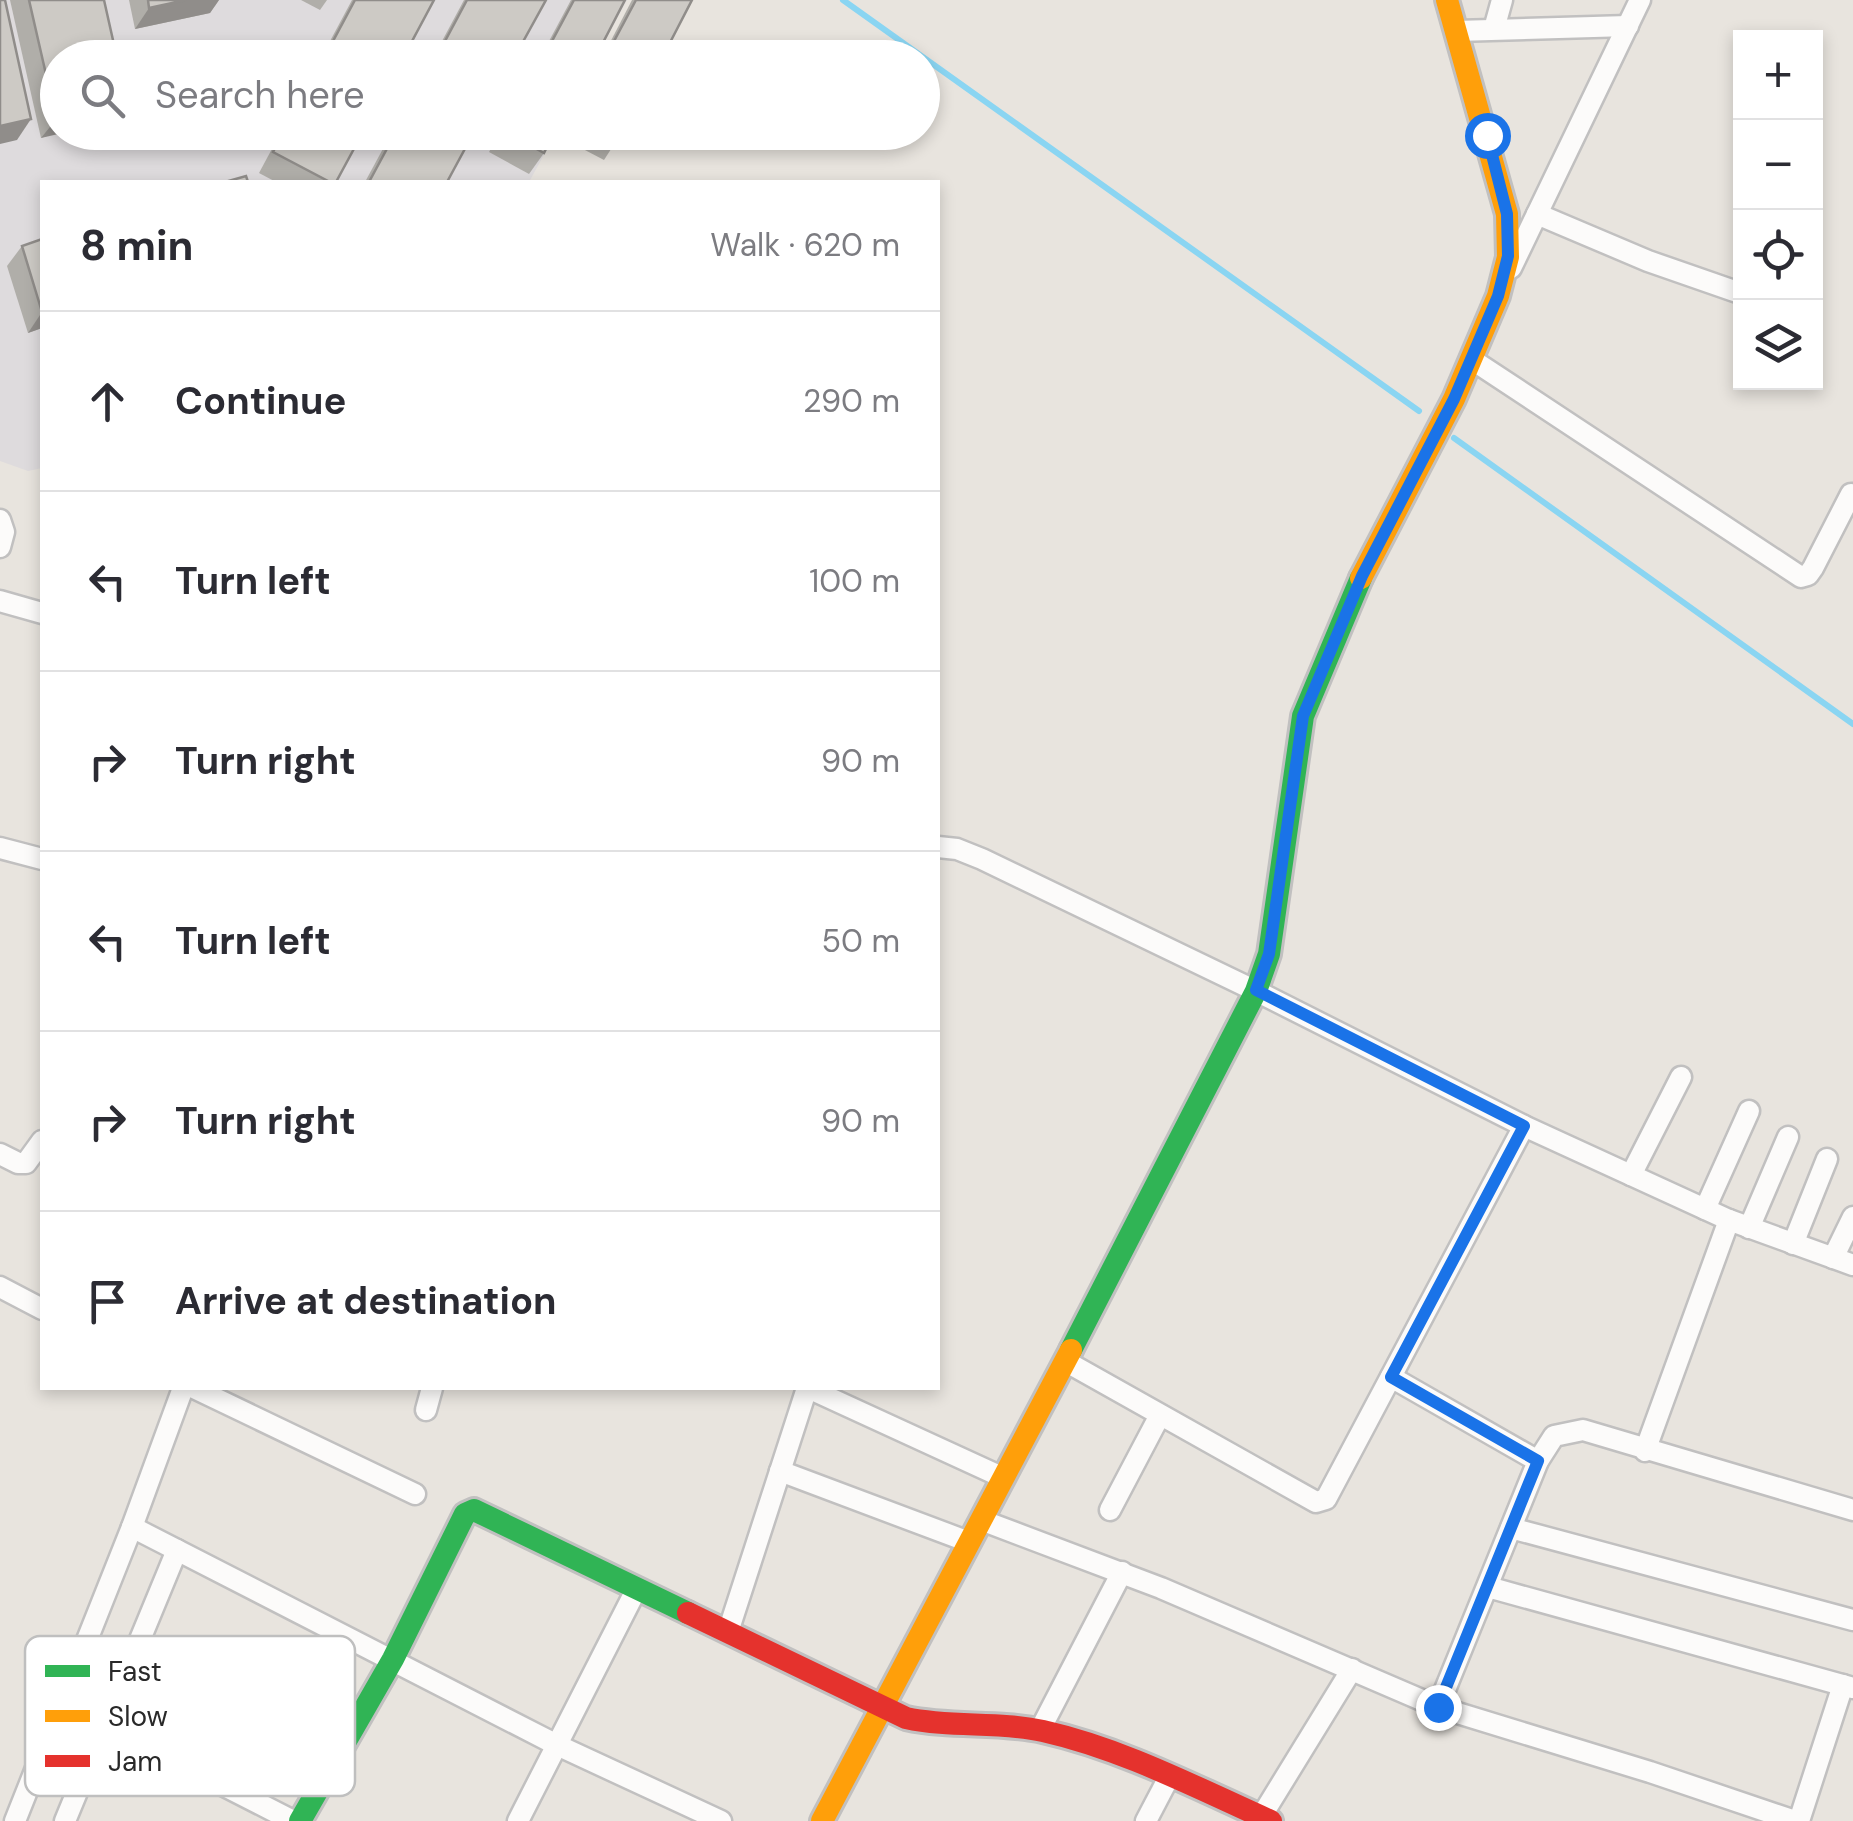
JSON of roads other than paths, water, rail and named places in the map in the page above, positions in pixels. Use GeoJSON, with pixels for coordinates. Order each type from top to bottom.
{"type":"FeatureCollection","features":[{"type":"Feature","properties":{"kind":"street"},"geometry":{"type":"LineString","coordinates":[[1447,0],[1507,214],[1508,256],[1498,296]]}},
{"type":"Feature","properties":{"kind":"street"},"geometry":{"type":"LineString","coordinates":[[1494,30],[1502,0]]}},
{"type":"Feature","properties":{"kind":"street"},"geometry":{"type":"LineString","coordinates":[[822,1821],[1164,1175],[1256,990],[1269,954],[1303,716],[1362,576],[1454,399],[1498,296],[1640,0]]}},
{"type":"Feature","properties":{"kind":"street"},"geometry":{"type":"LineString","coordinates":[[1456,31],[1628,26]]}},
{"type":"Feature","properties":{"kind":"street"},"geometry":{"type":"LineString","coordinates":[[1537,214],[1648,261],[1733,291]]}},
{"type":"Feature","properties":{"kind":"street"},"geometry":{"type":"LineString","coordinates":[[1471,359],[1800,577],[1813,568],[1851,494]]}},
{"type":"Feature","properties":{"kind":"street"},"geometry":{"type":"LineString","coordinates":[[0,520],[4,532],[0,547]]}},
{"type":"Feature","properties":{"kind":"street"},"geometry":{"type":"LineString","coordinates":[[0,601],[40,612]]}},
{"type":"Feature","properties":{"kind":"street"},"geometry":{"type":"LineString","coordinates":[[940,847],[982,859],[1256,990],[1524,1126],[1739,1224],[1853,1266]]}},
{"type":"Feature","properties":{"kind":"street"},"geometry":{"type":"LineString","coordinates":[[0,848],[40,858]]}},
{"type":"Feature","properties":{"kind":"street"},"geometry":{"type":"LineString","coordinates":[[1632,1175],[1682,1077]]}},
{"type":"Feature","properties":{"kind":"street"},"geometry":{"type":"LineString","coordinates":[[1705,1209],[1749,1112]]}},
{"type":"Feature","properties":{"kind":"street"},"geometry":{"type":"LineString","coordinates":[[1065,1361],[1316,1502],[1326,1500],[1524,1126]]}},
{"type":"Feature","properties":{"kind":"street"},"geometry":{"type":"LineString","coordinates":[[1645,1451],[1739,1224],[1788,1137]]}},
{"type":"Feature","properties":{"kind":"street"},"geometry":{"type":"LineString","coordinates":[[0,1154],[18,1163],[26,1162],[40,1144]]}},
{"type":"Feature","properties":{"kind":"street"},"geometry":{"type":"LineString","coordinates":[[1793,1244],[1827,1159]]}},
{"type":"Feature","properties":{"kind":"street"},"geometry":{"type":"LineString","coordinates":[[1832,1258],[1853,1217]]}},
{"type":"Feature","properties":{"kind":"street"},"geometry":{"type":"LineString","coordinates":[[0,1287],[40,1308]]}},
{"type":"Feature","properties":{"kind":"street"},"geometry":{"type":"LineString","coordinates":[[1391,1377],[1538,1461]]}},
{"type":"Feature","properties":{"kind":"street"},"geometry":{"type":"LineString","coordinates":[[89,1636],[182,1390]]}},
{"type":"Feature","properties":{"kind":"street"},"geometry":{"type":"LineString","coordinates":[[198,1390],[415,1494]]}},
{"type":"Feature","properties":{"kind":"street"},"geometry":{"type":"LineString","coordinates":[[426,1410],[431,1390]]}},
{"type":"Feature","properties":{"kind":"street"},"geometry":{"type":"LineString","coordinates":[[728,1632],[807,1390]]}},
{"type":"Feature","properties":{"kind":"street"},"geometry":{"type":"LineString","coordinates":[[812,1390],[1004,1478]]}},
{"type":"Feature","properties":{"kind":"street"},"geometry":{"type":"LineString","coordinates":[[1110,1510],[1160,1415]]}},
{"type":"Feature","properties":{"kind":"street"},"geometry":{"type":"LineString","coordinates":[[1438,1707],[1538,1461],[1554,1436],[1583,1430],[1853,1510]]}},
{"type":"Feature","properties":{"kind":"street"},"geometry":{"type":"LineString","coordinates":[[780,1471],[970,1542]]}},
{"type":"Feature","properties":{"kind":"street"},"geometry":{"type":"LineString","coordinates":[[355,1721],[392,1659],[464,1514],[474,1510],[906,1718],[932,1724],[1040,1730],[1169,1777],[1266,1819],[1352,1669]]}},
{"type":"Feature","properties":{"kind":"street"},"geometry":{"type":"LineString","coordinates":[[981,1520],[1122,1572],[1438,1707],[1797,1821],[1848,1686],[1488,1588]]}},
{"type":"Feature","properties":{"kind":"street"},"geometry":{"type":"LineString","coordinates":[[132,1527],[347,1636]]}},
{"type":"Feature","properties":{"kind":"street"},"geometry":{"type":"LineString","coordinates":[[1511,1528],[1853,1620]]}},
{"type":"Feature","properties":{"kind":"street"},"geometry":{"type":"LineString","coordinates":[[141,1636],[177,1550]]}},
{"type":"Feature","properties":{"kind":"street"},"geometry":{"type":"LineString","coordinates":[[1040,1730],[1122,1572]]}},
{"type":"Feature","properties":{"kind":"street"},"geometry":{"type":"LineString","coordinates":[[518,1821],[637,1588]]}},
{"type":"Feature","properties":{"kind":"street"},"geometry":{"type":"LineString","coordinates":[[355,1640],[558,1745],[721,1821]]}},
{"type":"Feature","properties":{"kind":"street"},"geometry":{"type":"LineString","coordinates":[[1146,1821],[1169,1777]]}},
{"type":"Feature","properties":{"kind":"street"},"geometry":{"type":"LineString","coordinates":[[15,1821],[25,1796]]}},
{"type":"Feature","properties":{"kind":"street"},"geometry":{"type":"LineString","coordinates":[[65,1821],[75,1796]]}},
{"type":"Feature","properties":{"kind":"street"},"geometry":{"type":"LineString","coordinates":[[247,1796],[296,1821],[311,1796]]}},
{"type":"Feature","properties":{"kind":"waterway"},"geometry":{"type":"LineString","coordinates":[[843,0],[899,40]]}},
{"type":"Feature","properties":{"kind":"waterway"},"geometry":{"type":"LineString","coordinates":[[940,69],[1419,411]]}},
{"type":"Feature","properties":{"kind":"waterway"},"geometry":{"type":"LineString","coordinates":[[1454,438],[1853,724]]}}]}
